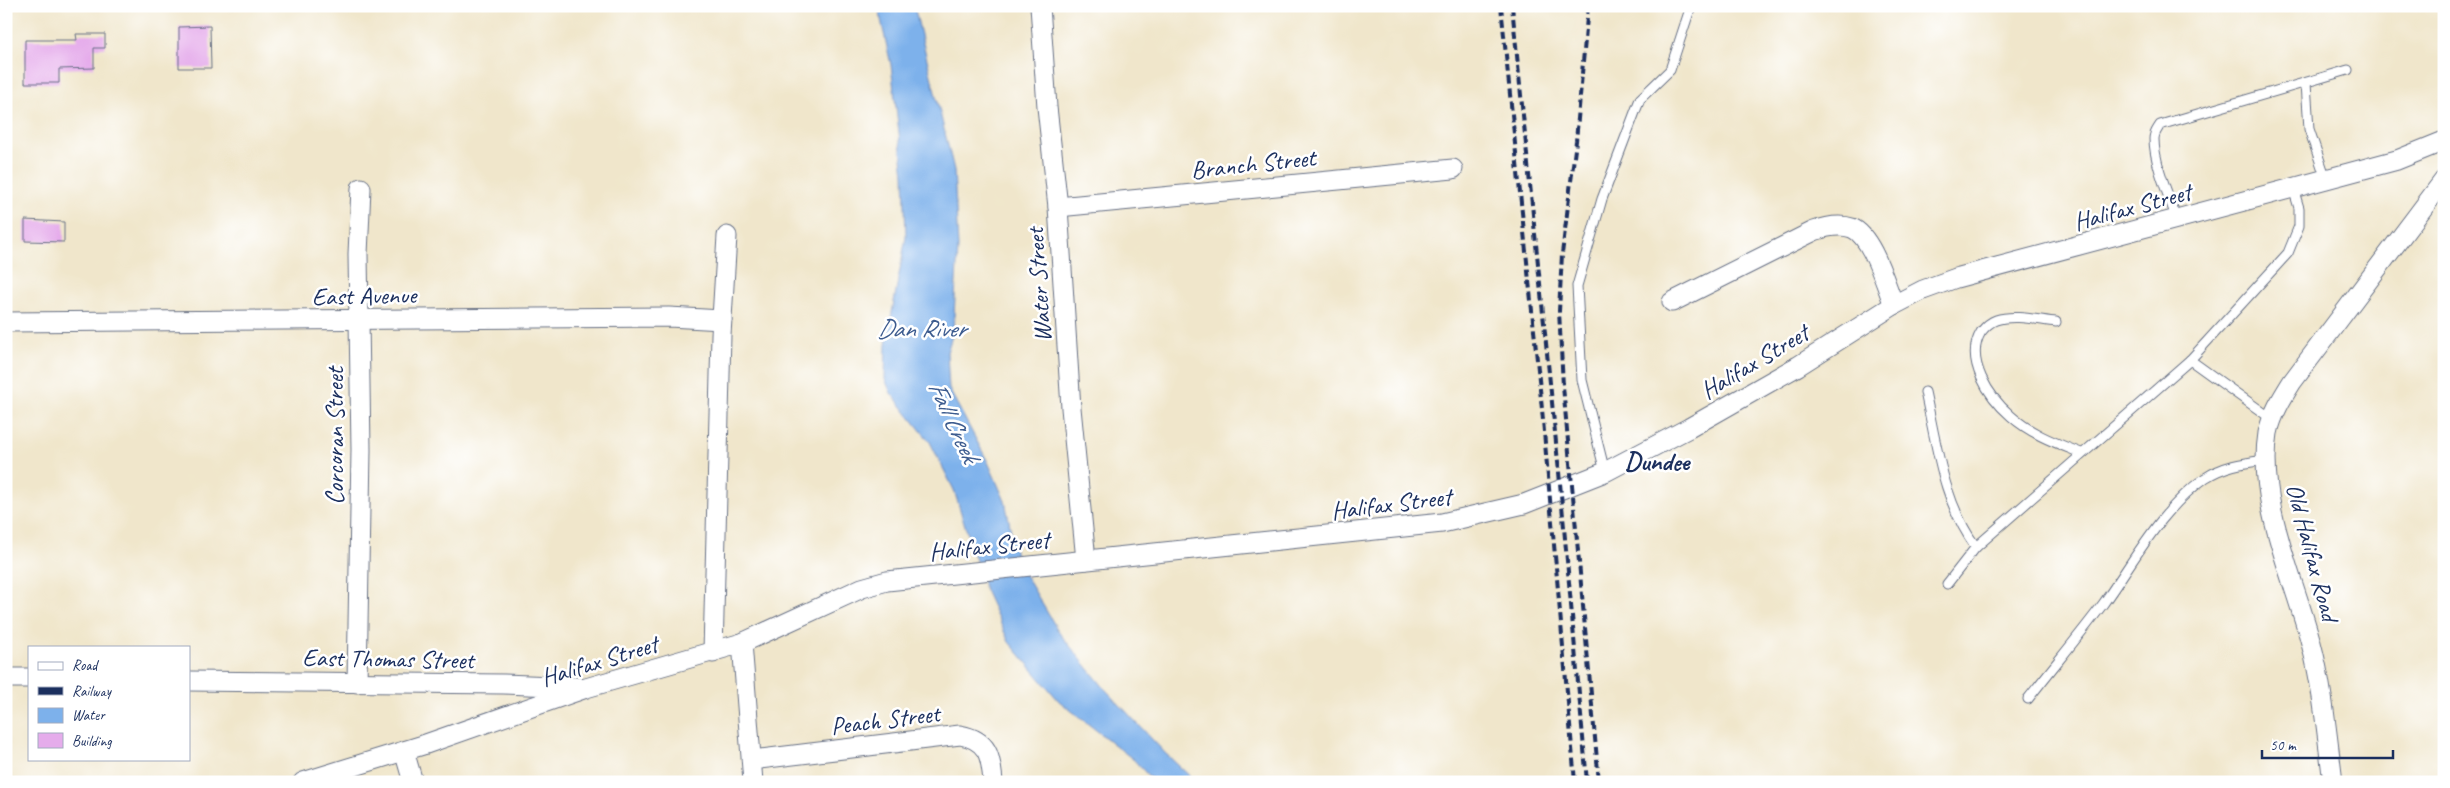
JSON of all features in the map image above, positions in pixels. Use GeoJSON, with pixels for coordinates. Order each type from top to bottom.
{"type":"FeatureCollection","features":[{"type":"Feature","properties":{"kind":"street","name":"Water Street"},"geometry":{"type":"LineString","coordinates":[[1040,6],[1047,107],[1058,207],[1071,408],[1086,560]]}},
{"type":"Feature","properties":{"kind":"street","name":"Halifax Street"},"geometry":{"type":"LineString","coordinates":[[303,782],[404,751],[586,688],[713,653],[742,643],[862,588],[887,581],[937,574],[1026,567],[1442,523],[1524,504],[1605,472],[1689,428],[1798,366],[1894,305],[1923,290],[1956,278],[2397,160],[2444,141]]}},
{"type":"Feature","properties":{"kind":"street","name":"Branch Street"},"geometry":{"type":"LineString","coordinates":[[1058,207],[1453,169]]}},
{"type":"Feature","properties":{"kind":"street","name":"Old Halifax Road"},"geometry":{"type":"LineString","coordinates":[[2333,782],[2319,679],[2311,644],[2273,514],[2266,460],[2268,433],[2279,402],[2292,382],[2444,180]]}},
{"type":"Feature","properties":{"kind":"street","name":"Corcoran Street"},"geometry":{"type":"LineString","coordinates":[[357,683],[361,450],[358,254],[360,188]]}},
{"type":"Feature","properties":{"kind":"street"},"geometry":{"type":"LineString","coordinates":[[1672,302],[1814,230],[1826,227],[1846,227],[1854,229],[1862,235],[1876,260],[1894,305]]}},
{"type":"Feature","properties":{"kind":"street"},"geometry":{"type":"LineString","coordinates":[[713,653],[722,320],[727,236]]}},
{"type":"Feature","properties":{"kind":"street","name":"East Avenue"},"geometry":{"type":"LineString","coordinates":[[6,322],[669,318],[722,320]]}},
{"type":"Feature","properties":{"kind":"street"},"geometry":{"type":"LineString","coordinates":[[742,643],[753,782]]}},
{"type":"Feature","properties":{"kind":"street"},"geometry":{"type":"LineString","coordinates":[[6,678],[28,678]]}},
{"type":"Feature","properties":{"kind":"street","name":"East Thomas Street"},"geometry":{"type":"LineString","coordinates":[[190,681],[504,684],[586,688]]}},
{"type":"Feature","properties":{"kind":"street","name":"Peach Street"},"geometry":{"type":"LineString","coordinates":[[752,760],[960,735],[972,737],[982,744],[988,753],[993,782]]}},
{"type":"Feature","properties":{"kind":"street"},"geometry":{"type":"LineString","coordinates":[[404,751],[413,782]]}},
{"type":"Feature","properties":{"kind":"lane"},"geometry":{"type":"LineString","coordinates":[[1605,472],[1582,380],[1577,286],[1602,199],[1640,98],[1670,70],[1691,6]]}},
{"type":"Feature","properties":{"kind":"lane"},"geometry":{"type":"LineString","coordinates":[[2177,220],[2160,168],[2154,140],[2155,132],[2160,125],[2306,84],[2348,70]]}},
{"type":"Feature","properties":{"kind":"lane"},"geometry":{"type":"LineString","coordinates":[[2306,84],[2306,111],[2309,129],[2326,179]]}},
{"type":"Feature","properties":{"kind":"lane"},"geometry":{"type":"LineString","coordinates":[[1946,584],[1976,547],[2081,453],[2190,360],[2288,253],[2299,226],[2299,208],[2293,188]]}},
{"type":"Feature","properties":{"kind":"lane"},"geometry":{"type":"LineString","coordinates":[[2056,322],[2008,317],[1994,320],[1984,328],[1978,337],[1975,349],[1978,367],[1984,383],[2009,415],[2024,427],[2048,440],[2081,453]]}},
{"type":"Feature","properties":{"kind":"lane"},"geometry":{"type":"LineString","coordinates":[[2190,360],[2272,419]]}},
{"type":"Feature","properties":{"kind":"lane"},"geometry":{"type":"LineString","coordinates":[[1925,392],[1945,483],[1963,529],[1976,547]]}},
{"type":"Feature","properties":{"kind":"lane"},"geometry":{"type":"LineString","coordinates":[[2028,699],[2103,604],[2160,523],[2192,489],[2207,477],[2229,466],[2238,463],[2266,460]]}},
{"type":"Feature","properties":{"kind":"water","name":"Dan River"},"geometry":{"type":"Polygon","coordinates":[[[878,6],[914,6],[954,170],[958,247],[953,333],[947,352],[949,389],[988,462],[1005,501],[1017,561],[1060,634],[1106,690],[1165,753],[1196,782],[1154,782],[1134,760],[1059,701],[1009,642],[985,590],[954,490],[930,442],[891,393],[885,379],[886,345],[906,237],[904,175],[891,65],[878,6]]]}},
{"type":"Feature","properties":{"kind":"building"},"geometry":{"type":"Polygon","coordinates":[[[210,26],[211,68],[179,68],[179,27],[210,26]]]}},
{"type":"Feature","properties":{"kind":"building"},"geometry":{"type":"Polygon","coordinates":[[[76,34],[105,34],[105,48],[94,48],[94,68],[59,69],[59,83],[25,83],[25,40],[77,40],[76,34]]]}},
{"type":"Feature","properties":{"kind":"building"},"geometry":{"type":"Polygon","coordinates":[[[25,220],[64,222],[64,242],[25,241],[25,220]]]}},
{"type":"Feature","properties":{"kind":"railway"},"geometry":{"type":"LineString","coordinates":[[1501,6],[1542,409],[1575,782]]}},
{"type":"Feature","properties":{"kind":"railway"},"geometry":{"type":"LineString","coordinates":[[1512,6],[1559,472],[1587,782]]}},
{"type":"Feature","properties":{"kind":"railway"},"geometry":{"type":"LineString","coordinates":[[1588,6],[1576,141],[1562,254],[1559,311],[1563,386],[1599,782]]}},
{"type":"Feature","properties":{"kind":"district","name":"Dundee"},"geometry":{"type":"Point","coordinates":[1657,461]}},
{"type":"Feature","properties":{"kind":"water label","name":"Fall Creek"},"geometry":{"type":"Point","coordinates":[954,421]}}]}
